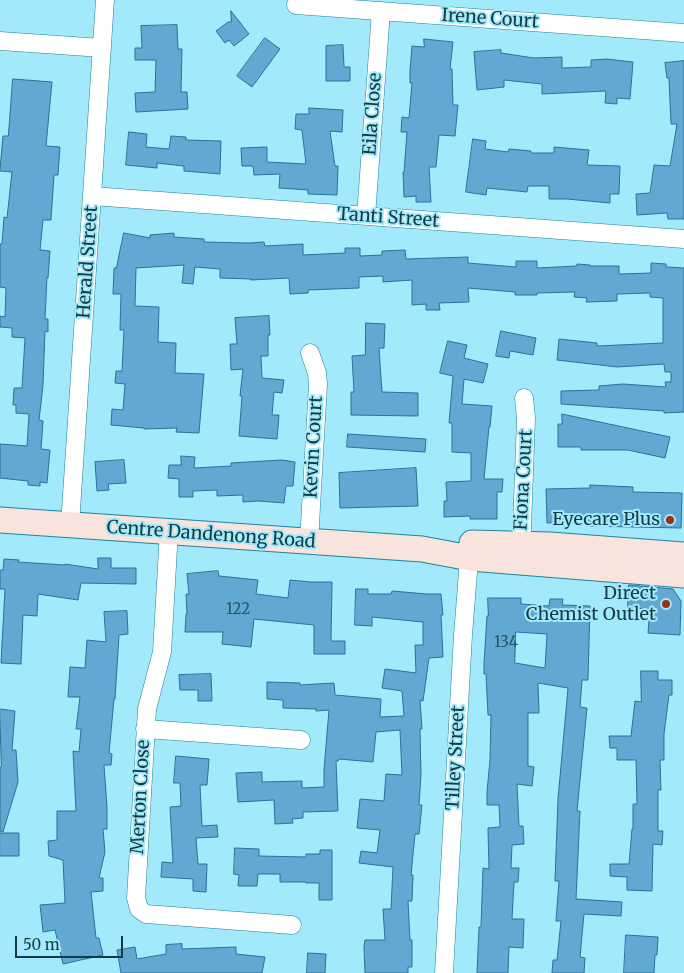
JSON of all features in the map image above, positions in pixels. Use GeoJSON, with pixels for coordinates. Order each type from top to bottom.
{"type":"FeatureCollection","features":[{"type":"Feature","properties":{"kind":"main road","name":"Centre Dandenong Road"},"geometry":{"type":"LineString","coordinates":[[0,520],[422,549],[521,553],[684,555]]}},
{"type":"Feature","properties":{"kind":"main road","name":"Centre Dandenong Road"},"geometry":{"type":"LineString","coordinates":[[521,553],[684,575]]}},
{"type":"Feature","properties":{"kind":"street","name":"Herald Street"},"geometry":{"type":"LineString","coordinates":[[70,525],[105,0]]}},
{"type":"Feature","properties":{"kind":"street","name":"Irene Court"},"geometry":{"type":"LineString","coordinates":[[296,5],[684,33]]}},
{"type":"Feature","properties":{"kind":"street","name":"Eila Close"},"geometry":{"type":"LineString","coordinates":[[366,216],[380,11]]}},
{"type":"Feature","properties":{"kind":"street"},"geometry":{"type":"LineString","coordinates":[[0,41],[102,48]]}},
{"type":"Feature","properties":{"kind":"street","name":"Tanti Street"},"geometry":{"type":"LineString","coordinates":[[92,196],[684,239]]}},
{"type":"Feature","properties":{"kind":"street","name":"Kevin Court"},"geometry":{"type":"LineString","coordinates":[[309,542],[318,384],[317,373],[310,354]]}},
{"type":"Feature","properties":{"kind":"street","name":"Fiona Court"},"geometry":{"type":"LineString","coordinates":[[521,553],[526,418],[524,398]]}},
{"type":"Feature","properties":{"kind":"street","name":"Merton Close"},"geometry":{"type":"LineString","coordinates":[[168,532],[162,652],[147,708],[145,729],[136,898],[139,909],[146,914],[292,925]]}},
{"type":"Feature","properties":{"kind":"street","name":"Tilley Street"},"geometry":{"type":"LineString","coordinates":[[444,973],[463,635],[470,551]]}},
{"type":"Feature","properties":{"kind":"street"},"geometry":{"type":"LineString","coordinates":[[145,729],[301,740]]}},
{"type":"Feature","properties":{"kind":"building"},"geometry":{"type":"Polygon","coordinates":[[[231,11],[249,34],[234,46],[229,40],[225,43],[216,31],[228,22],[231,22],[231,11]]]}},
{"type":"Feature","properties":{"kind":"building"},"geometry":{"type":"Polygon","coordinates":[[[177,25],[178,49],[182,49],[181,92],[187,92],[188,109],[136,112],[135,93],[155,92],[156,60],[135,60],[135,48],[142,48],[141,26],[177,25]]]}},
{"type":"Feature","properties":{"kind":"building"},"geometry":{"type":"Polygon","coordinates":[[[265,38],[280,49],[252,87],[237,76],[265,38]]]}},
{"type":"Feature","properties":{"kind":"building"},"geometry":{"type":"Polygon","coordinates":[[[424,39],[453,42],[450,69],[452,69],[453,105],[458,105],[455,136],[439,135],[436,167],[429,167],[431,202],[416,202],[416,196],[404,197],[403,172],[407,132],[401,132],[402,117],[409,118],[412,83],[410,83],[410,71],[412,46],[424,47],[424,39]]]}},
{"type":"Feature","properties":{"kind":"building"},"geometry":{"type":"Polygon","coordinates":[[[343,45],[344,67],[350,67],[350,81],[326,81],[326,46],[343,45]]]}},
{"type":"Feature","properties":{"kind":"building"},"geometry":{"type":"Polygon","coordinates":[[[501,50],[501,53],[534,58],[562,57],[562,68],[591,67],[591,60],[607,59],[633,62],[630,99],[617,98],[617,104],[605,103],[606,91],[542,94],[542,84],[504,80],[504,87],[477,90],[474,52],[501,50]]]}},
{"type":"Feature","properties":{"kind":"building"},"geometry":{"type":"Polygon","coordinates":[[[684,61],[684,219],[668,219],[667,213],[637,215],[636,194],[650,193],[654,165],[670,166],[677,124],[671,124],[669,78],[667,78],[665,63],[684,61]]]}},
{"type":"Feature","properties":{"kind":"building"},"geometry":{"type":"Polygon","coordinates":[[[13,79],[52,82],[46,146],[60,147],[58,175],[54,175],[51,220],[43,220],[40,250],[50,251],[45,319],[48,319],[48,332],[45,331],[43,385],[39,420],[43,421],[41,449],[50,450],[47,483],[40,482],[40,486],[28,485],[28,481],[0,478],[0,444],[27,446],[29,414],[16,413],[16,405],[13,405],[14,388],[22,388],[25,338],[12,337],[12,328],[0,327],[0,316],[5,317],[6,288],[0,287],[0,244],[2,244],[4,217],[7,218],[12,172],[0,171],[0,169],[3,136],[8,136],[13,79]]]}},
{"type":"Feature","properties":{"kind":"building"},"geometry":{"type":"Polygon","coordinates":[[[309,108],[343,110],[342,132],[330,131],[335,166],[338,166],[337,195],[308,194],[308,190],[279,188],[280,174],[254,175],[253,166],[242,166],[241,148],[267,147],[267,162],[306,164],[302,130],[295,129],[296,114],[309,114],[309,108]]]}},
{"type":"Feature","properties":{"kind":"building"},"geometry":{"type":"Polygon","coordinates":[[[129,132],[147,134],[146,147],[169,149],[171,136],[186,137],[186,140],[221,141],[220,174],[184,171],[184,166],[157,163],[157,168],[126,165],[129,132]]]}},
{"type":"Feature","properties":{"kind":"building"},"geometry":{"type":"Polygon","coordinates":[[[473,139],[486,141],[485,149],[508,152],[509,149],[531,151],[531,153],[554,153],[554,147],[589,150],[587,165],[620,166],[619,194],[610,194],[610,203],[549,199],[549,186],[528,186],[527,192],[487,188],[486,195],[466,192],[473,139]]]}},
{"type":"Feature","properties":{"kind":"building"},"geometry":{"type":"Polygon","coordinates":[[[124,233],[150,238],[150,235],[174,233],[174,237],[204,239],[204,242],[264,242],[265,246],[303,244],[303,255],[345,253],[345,248],[360,248],[360,256],[382,255],[382,251],[405,250],[406,259],[468,257],[468,263],[516,267],[516,261],[537,261],[537,268],[577,266],[577,264],[619,266],[619,274],[651,273],[651,263],[666,264],[666,267],[684,268],[684,412],[664,413],[664,411],[561,404],[561,391],[599,390],[599,386],[623,384],[666,387],[665,382],[671,382],[671,372],[665,372],[664,364],[617,367],[557,360],[559,339],[597,343],[597,346],[663,343],[663,298],[650,297],[650,293],[617,294],[617,301],[586,302],[587,298],[574,297],[575,292],[515,295],[515,292],[468,288],[469,302],[439,303],[440,310],[426,310],[426,304],[412,305],[412,280],[383,282],[383,276],[359,277],[359,288],[308,290],[308,293],[290,294],[289,278],[251,280],[220,278],[220,269],[195,267],[193,284],[182,283],[184,265],[136,268],[135,306],[159,307],[158,342],[176,343],[175,373],[204,374],[199,433],[176,432],[177,428],[144,429],[111,425],[112,409],[123,410],[125,384],[115,383],[116,371],[122,371],[124,330],[120,330],[121,294],[113,294],[114,268],[116,268],[124,233]]]}},
{"type":"Feature","properties":{"kind":"building"},"geometry":{"type":"Polygon","coordinates":[[[269,316],[268,356],[261,356],[262,378],[284,380],[282,393],[274,392],[272,415],[279,415],[277,439],[239,436],[243,369],[231,370],[230,344],[237,344],[235,318],[269,316]]]}},
{"type":"Feature","properties":{"kind":"building"},"geometry":{"type":"Polygon","coordinates":[[[366,323],[385,324],[384,348],[379,348],[382,392],[418,393],[418,416],[351,415],[351,392],[354,392],[352,356],[365,355],[366,323]]]}},
{"type":"Feature","properties":{"kind":"building"},"geometry":{"type":"Polygon","coordinates":[[[501,331],[536,338],[533,355],[510,351],[509,358],[496,356],[501,331]]]}},
{"type":"Feature","properties":{"kind":"building"},"geometry":{"type":"Polygon","coordinates":[[[448,341],[467,345],[464,358],[488,364],[483,383],[464,379],[462,404],[492,406],[484,479],[503,479],[502,492],[497,492],[497,519],[470,519],[470,516],[444,517],[444,501],[447,501],[446,482],[471,481],[471,453],[452,452],[452,423],[449,423],[453,376],[440,373],[448,341]]]}},
{"type":"Feature","properties":{"kind":"building"},"geometry":{"type":"Polygon","coordinates":[[[562,414],[670,437],[665,458],[628,450],[581,450],[581,447],[558,447],[558,424],[562,424],[562,414]]]}},
{"type":"Feature","properties":{"kind":"building"},"geometry":{"type":"Polygon","coordinates":[[[348,434],[426,439],[425,452],[347,447],[348,434]]]}},
{"type":"Feature","properties":{"kind":"building"},"geometry":{"type":"Polygon","coordinates":[[[181,456],[195,457],[194,468],[231,466],[231,463],[282,460],[295,462],[293,486],[286,486],[284,503],[243,502],[243,495],[217,496],[217,490],[193,491],[193,497],[179,497],[179,479],[168,478],[169,465],[181,465],[181,456]]]}},
{"type":"Feature","properties":{"kind":"building"},"geometry":{"type":"Polygon","coordinates":[[[124,460],[126,483],[108,484],[109,490],[97,491],[95,462],[124,460]]]}},
{"type":"Feature","properties":{"kind":"building"},"geometry":{"type":"Polygon","coordinates":[[[416,468],[418,506],[340,508],[339,473],[416,468]]]}},
{"type":"Feature","properties":{"kind":"building"},"geometry":{"type":"Polygon","coordinates":[[[590,485],[633,487],[633,492],[682,493],[681,528],[588,526],[588,522],[547,523],[546,489],[590,488],[590,485]]]}},
{"type":"Feature","properties":{"kind":"building"},"geometry":{"type":"Polygon","coordinates":[[[98,558],[111,558],[111,568],[136,568],[136,584],[81,583],[78,600],[38,594],[37,616],[23,615],[21,664],[1,663],[5,589],[0,589],[0,570],[3,570],[4,559],[19,560],[18,562],[65,564],[98,569],[98,558]]]}},
{"type":"Feature","properties":{"kind":"building"},"geometry":{"type":"Polygon","coordinates":[[[218,571],[219,576],[258,580],[256,594],[288,598],[290,580],[332,582],[331,641],[345,641],[345,654],[314,654],[314,625],[254,619],[251,647],[222,644],[223,632],[185,632],[187,614],[186,594],[189,594],[187,574],[218,571]]]}},
{"type":"Feature","properties":{"kind":"building"},"geometry":{"type":"Polygon","coordinates":[[[629,585],[673,589],[681,601],[680,635],[648,633],[650,609],[628,608],[629,585]]]}},
{"type":"Feature","properties":{"kind":"building"},"geometry":{"type":"Polygon","coordinates":[[[356,589],[368,589],[368,594],[391,594],[392,591],[441,594],[443,657],[429,658],[423,701],[420,700],[422,729],[420,729],[421,774],[419,805],[422,805],[419,834],[415,834],[411,875],[413,875],[412,901],[408,901],[410,940],[412,940],[412,967],[408,967],[408,973],[365,973],[365,940],[385,940],[383,909],[391,909],[393,867],[359,863],[361,851],[377,853],[380,830],[357,828],[360,799],[384,801],[386,774],[402,775],[400,730],[376,732],[373,762],[339,759],[336,761],[338,811],[303,812],[303,818],[292,819],[293,823],[275,824],[274,800],[238,802],[236,773],[262,772],[262,782],[302,781],[302,788],[324,787],[329,710],[316,711],[316,709],[283,708],[283,700],[267,699],[267,682],[300,683],[300,685],[334,683],[335,695],[381,699],[380,717],[404,716],[402,691],[382,688],[385,669],[416,673],[415,645],[423,645],[423,622],[372,617],[372,626],[355,625],[356,589]]]}},
{"type":"Feature","properties":{"kind":"building"},"geometry":{"type":"Polygon","coordinates":[[[488,598],[521,598],[521,604],[549,606],[550,599],[563,599],[562,605],[590,606],[588,680],[582,680],[580,707],[587,708],[577,811],[580,811],[576,899],[622,902],[621,916],[584,914],[580,957],[585,958],[584,973],[552,973],[553,960],[557,960],[561,921],[556,921],[559,881],[555,881],[558,799],[568,688],[538,683],[539,713],[528,713],[528,766],[534,767],[532,786],[517,784],[519,826],[523,826],[524,844],[512,845],[511,868],[519,868],[518,882],[514,882],[512,919],[524,919],[523,948],[509,947],[508,973],[477,973],[483,868],[489,869],[488,828],[500,827],[499,805],[487,805],[491,715],[488,715],[484,663],[488,598]],[[516,632],[515,663],[545,668],[547,634],[516,632]]]}},
{"type":"Feature","properties":{"kind":"building"},"geometry":{"type":"Polygon","coordinates":[[[127,611],[128,634],[119,635],[109,753],[112,754],[111,765],[104,765],[107,829],[103,829],[105,852],[99,878],[103,878],[103,891],[91,892],[96,938],[99,938],[103,955],[63,964],[55,930],[43,932],[40,905],[65,903],[63,860],[49,856],[48,841],[57,840],[57,811],[76,811],[73,751],[79,752],[81,729],[76,729],[80,697],[68,697],[70,667],[85,668],[87,640],[106,642],[104,612],[127,611]]]}},
{"type":"Feature","properties":{"kind":"building"},"geometry":{"type":"Polygon","coordinates":[[[641,671],[658,671],[658,680],[672,680],[672,695],[669,695],[664,734],[664,760],[660,760],[661,790],[658,790],[658,831],[663,831],[662,845],[653,844],[652,891],[627,890],[627,877],[610,876],[610,864],[629,864],[633,829],[633,804],[637,804],[636,760],[617,760],[617,748],[610,748],[609,736],[631,736],[635,701],[641,702],[641,671]]]}},
{"type":"Feature","properties":{"kind":"building"},"geometry":{"type":"Polygon","coordinates":[[[211,674],[212,701],[198,701],[198,690],[180,690],[179,675],[211,674]]]}},
{"type":"Feature","properties":{"kind":"building"},"geometry":{"type":"Polygon","coordinates":[[[0,709],[15,711],[12,750],[16,750],[18,782],[3,832],[0,831],[0,709]]]}},
{"type":"Feature","properties":{"kind":"building"},"geometry":{"type":"Polygon","coordinates":[[[176,756],[209,759],[207,785],[200,785],[202,826],[217,825],[218,837],[196,838],[198,864],[207,864],[206,892],[193,891],[193,879],[161,877],[162,862],[173,863],[170,807],[181,806],[180,783],[174,783],[176,756]]]}},
{"type":"Feature","properties":{"kind":"building"},"geometry":{"type":"Polygon","coordinates":[[[0,833],[19,833],[19,856],[0,856],[0,833]]]}},
{"type":"Feature","properties":{"kind":"building"},"geometry":{"type":"Polygon","coordinates":[[[235,848],[259,849],[259,856],[306,857],[306,854],[320,854],[320,850],[332,850],[332,900],[319,900],[319,883],[280,882],[280,874],[258,874],[257,886],[238,886],[239,875],[234,874],[235,848]]]}},
{"type":"Feature","properties":{"kind":"building"},"geometry":{"type":"Polygon","coordinates":[[[626,935],[658,937],[654,973],[624,973],[626,935]]]}},
{"type":"Feature","properties":{"kind":"building"},"geometry":{"type":"Polygon","coordinates":[[[182,944],[182,949],[236,947],[236,954],[265,957],[262,973],[121,973],[117,950],[135,947],[137,959],[166,954],[166,945],[182,944]]]}},
{"type":"Feature","properties":{"kind":"building"},"geometry":{"type":"Polygon","coordinates":[[[308,953],[326,954],[325,973],[307,973],[308,953]]]}},
{"type":"Feature","properties":{"kind":"place","name":"Eyecare Plus"},"geometry":{"type":"Point","coordinates":[670,520]}},
{"type":"Feature","properties":{"kind":"place","name":"Direct Chemist Outlet"},"geometry":{"type":"Point","coordinates":[666,604]}}]}
